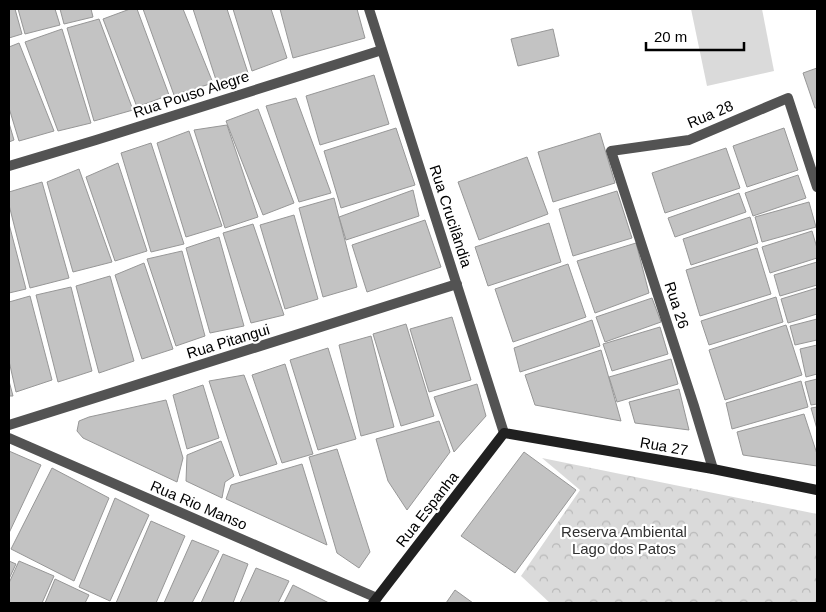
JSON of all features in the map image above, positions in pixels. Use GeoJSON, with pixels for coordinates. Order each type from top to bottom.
{"type":"FeatureCollection","features":[{"type":"Feature","properties":{"kind":"street","name":"Rua Crucilândia"},"geometry":{"type":"LineString","coordinates":[[370,9],[504,433]]}},
{"type":"Feature","properties":{"kind":"street","name":"Rua Pouso Alegre"},"geometry":{"type":"LineString","coordinates":[[9,166],[382,50]]}},
{"type":"Feature","properties":{"kind":"street","name":"Rua 28"},"geometry":{"type":"LineString","coordinates":[[611,151],[689,140],[788,98],[817,188]]}},
{"type":"Feature","properties":{"kind":"street","name":"Rua 26"},"geometry":{"type":"LineString","coordinates":[[611,151],[713,469]]}},
{"type":"Feature","properties":{"kind":"street","name":"Rua Pitangui"},"geometry":{"type":"LineString","coordinates":[[9,425],[457,284]]}},
{"type":"Feature","properties":{"kind":"street","name":"Rua 27"},"geometry":{"type":"LineString","coordinates":[[504,433],[713,469],[817,490]]}},
{"type":"Feature","properties":{"kind":"street","name":"Rua Espanha"},"geometry":{"type":"LineString","coordinates":[[375,601],[504,433]]}},
{"type":"Feature","properties":{"kind":"street","name":"Rua Rio Manso"},"geometry":{"type":"LineString","coordinates":[[9,438],[375,601]]}},
{"type":"Feature","properties":{"kind":"green space"},"geometry":{"type":"Polygon","coordinates":[[[691,9],[762,9],[774,71],[707,86],[691,9]]]}},
{"type":"Feature","properties":{"kind":"green space","name":"Reserva Ambiental Lago dos Patos"},"geometry":{"type":"Polygon","coordinates":[[[542,458],[817,514],[817,603],[550,603],[521,576],[580,490],[542,458]]]}},
{"type":"Feature","properties":{"kind":"building"},"geometry":{"type":"Polygon","coordinates":[[[9,9],[15,9],[22,34],[9,38],[9,9]]]}},
{"type":"Feature","properties":{"kind":"building"},"geometry":{"type":"Polygon","coordinates":[[[18,9],[55,9],[60,25],[25,34],[18,9]]]}},
{"type":"Feature","properties":{"kind":"building"},"geometry":{"type":"Polygon","coordinates":[[[60,9],[91,9],[93,17],[64,24],[60,9]]]}},
{"type":"Feature","properties":{"kind":"building"},"geometry":{"type":"Polygon","coordinates":[[[130,9],[137,9],[169,95],[137,107],[103,19],[130,9]]]}},
{"type":"Feature","properties":{"kind":"building"},"geometry":{"type":"Polygon","coordinates":[[[143,9],[183,9],[213,83],[174,95],[143,9]]]}},
{"type":"Feature","properties":{"kind":"building"},"geometry":{"type":"Polygon","coordinates":[[[193,9],[227,9],[248,73],[217,83],[193,9]]]}},
{"type":"Feature","properties":{"kind":"building"},"geometry":{"type":"Polygon","coordinates":[[[233,9],[271,9],[287,58],[252,71],[233,9]]]}},
{"type":"Feature","properties":{"kind":"building"},"geometry":{"type":"Polygon","coordinates":[[[280,9],[357,9],[365,38],[293,58],[280,9]]]}},
{"type":"Feature","properties":{"kind":"building"},"geometry":{"type":"Polygon","coordinates":[[[99,19],[133,110],[94,121],[67,28],[99,19]]]}},
{"type":"Feature","properties":{"kind":"building"},"geometry":{"type":"Polygon","coordinates":[[[62,29],[91,123],[58,131],[25,42],[62,29]]]}},
{"type":"Feature","properties":{"kind":"building"},"geometry":{"type":"Polygon","coordinates":[[[553,29],[559,56],[518,66],[511,39],[553,29]]]}},
{"type":"Feature","properties":{"kind":"building"},"geometry":{"type":"Polygon","coordinates":[[[19,43],[54,131],[19,141],[9,108],[9,47],[19,43]]]}},
{"type":"Feature","properties":{"kind":"building"},"geometry":{"type":"Polygon","coordinates":[[[817,68],[817,108],[815,108],[803,73],[817,68]]]}},
{"type":"Feature","properties":{"kind":"building"},"geometry":{"type":"Polygon","coordinates":[[[374,75],[389,124],[320,145],[306,96],[374,75]]]}},
{"type":"Feature","properties":{"kind":"building"},"geometry":{"type":"Polygon","coordinates":[[[296,98],[331,193],[299,202],[266,106],[296,98]]]}},
{"type":"Feature","properties":{"kind":"building"},"geometry":{"type":"Polygon","coordinates":[[[258,109],[294,203],[263,215],[226,121],[258,109]]]}},
{"type":"Feature","properties":{"kind":"building"},"geometry":{"type":"Polygon","coordinates":[[[9,123],[14,140],[9,142],[9,123]]]}},
{"type":"Feature","properties":{"kind":"building"},"geometry":{"type":"Polygon","coordinates":[[[227,125],[258,217],[225,228],[194,130],[227,125]]]}},
{"type":"Feature","properties":{"kind":"building"},"geometry":{"type":"Polygon","coordinates":[[[396,128],[415,185],[341,208],[324,151],[396,128]]]}},
{"type":"Feature","properties":{"kind":"building"},"geometry":{"type":"Polygon","coordinates":[[[784,128],[798,170],[747,187],[733,146],[784,128]]]}},
{"type":"Feature","properties":{"kind":"building"},"geometry":{"type":"Polygon","coordinates":[[[189,131],[222,226],[186,237],[157,143],[189,131]]]}},
{"type":"Feature","properties":{"kind":"building"},"geometry":{"type":"Polygon","coordinates":[[[600,133],[615,183],[553,202],[538,152],[600,133]]]}},
{"type":"Feature","properties":{"kind":"building"},"geometry":{"type":"Polygon","coordinates":[[[151,143],[184,244],[151,252],[121,153],[151,143]]]}},
{"type":"Feature","properties":{"kind":"building"},"geometry":{"type":"Polygon","coordinates":[[[726,148],[740,188],[665,213],[652,173],[726,148]]]}},
{"type":"Feature","properties":{"kind":"building"},"geometry":{"type":"Polygon","coordinates":[[[527,157],[548,214],[479,240],[458,182],[527,157]]]}},
{"type":"Feature","properties":{"kind":"building"},"geometry":{"type":"Polygon","coordinates":[[[118,163],[147,251],[115,261],[86,177],[118,163]]]}},
{"type":"Feature","properties":{"kind":"building"},"geometry":{"type":"Polygon","coordinates":[[[79,169],[112,262],[73,272],[47,182],[79,169]]]}},
{"type":"Feature","properties":{"kind":"building"},"geometry":{"type":"Polygon","coordinates":[[[798,175],[806,198],[753,216],[745,193],[798,175]]]}},
{"type":"Feature","properties":{"kind":"building"},"geometry":{"type":"Polygon","coordinates":[[[42,182],[69,278],[30,288],[9,205],[9,192],[42,182]]]}},
{"type":"Feature","properties":{"kind":"building"},"geometry":{"type":"Polygon","coordinates":[[[413,190],[419,216],[346,240],[339,217],[413,190]]]}},
{"type":"Feature","properties":{"kind":"building"},"geometry":{"type":"Polygon","coordinates":[[[617,191],[632,238],[573,256],[559,209],[617,191]]]}},
{"type":"Feature","properties":{"kind":"building"},"geometry":{"type":"Polygon","coordinates":[[[739,193],[746,212],[675,237],[668,218],[739,193]]]}},
{"type":"Feature","properties":{"kind":"building"},"geometry":{"type":"Polygon","coordinates":[[[334,198],[357,287],[323,297],[299,208],[334,198]]]}},
{"type":"Feature","properties":{"kind":"building"},"geometry":{"type":"Polygon","coordinates":[[[809,202],[816,227],[762,242],[755,217],[809,202]]]}},
{"type":"Feature","properties":{"kind":"building"},"geometry":{"type":"Polygon","coordinates":[[[294,215],[318,299],[285,309],[260,225],[294,215]]]}},
{"type":"Feature","properties":{"kind":"building"},"geometry":{"type":"Polygon","coordinates":[[[750,217],[758,243],[691,265],[683,239],[750,217]]]}},
{"type":"Feature","properties":{"kind":"building"},"geometry":{"type":"Polygon","coordinates":[[[425,220],[441,267],[367,292],[352,245],[425,220]]]}},
{"type":"Feature","properties":{"kind":"building"},"geometry":{"type":"Polygon","coordinates":[[[549,223],[561,262],[488,286],[475,247],[549,223]]]}},
{"type":"Feature","properties":{"kind":"building"},"geometry":{"type":"Polygon","coordinates":[[[9,224],[26,289],[9,293],[9,224]]]}},
{"type":"Feature","properties":{"kind":"building"},"geometry":{"type":"Polygon","coordinates":[[[253,224],[284,315],[251,323],[223,233],[253,224]]]}},
{"type":"Feature","properties":{"kind":"building"},"geometry":{"type":"Polygon","coordinates":[[[812,231],[817,248],[817,258],[770,273],[762,247],[812,231]]]}},
{"type":"Feature","properties":{"kind":"building"},"geometry":{"type":"Polygon","coordinates":[[[219,237],[244,326],[210,333],[186,248],[219,237]]]}},
{"type":"Feature","properties":{"kind":"building"},"geometry":{"type":"Polygon","coordinates":[[[636,243],[649,293],[595,313],[577,261],[636,243]]]}},
{"type":"Feature","properties":{"kind":"building"},"geometry":{"type":"Polygon","coordinates":[[[757,248],[771,294],[700,316],[686,270],[757,248]]]}},
{"type":"Feature","properties":{"kind":"building"},"geometry":{"type":"Polygon","coordinates":[[[182,251],[205,336],[176,346],[147,259],[182,251]]]}},
{"type":"Feature","properties":{"kind":"building"},"geometry":{"type":"Polygon","coordinates":[[[817,262],[817,285],[780,296],[774,275],[817,262]]]}},
{"type":"Feature","properties":{"kind":"building"},"geometry":{"type":"Polygon","coordinates":[[[144,263],[173,349],[142,359],[115,275],[144,263]]]}},
{"type":"Feature","properties":{"kind":"building"},"geometry":{"type":"Polygon","coordinates":[[[568,264],[586,317],[513,342],[495,289],[568,264]]]}},
{"type":"Feature","properties":{"kind":"building"},"geometry":{"type":"Polygon","coordinates":[[[110,276],[134,361],[99,373],[76,286],[110,276]]]}},
{"type":"Feature","properties":{"kind":"building"},"geometry":{"type":"Polygon","coordinates":[[[71,287],[92,371],[58,382],[36,295],[71,287]]]}},
{"type":"Feature","properties":{"kind":"building"},"geometry":{"type":"Polygon","coordinates":[[[817,288],[817,314],[788,323],[781,299],[817,288]]]}},
{"type":"Feature","properties":{"kind":"building"},"geometry":{"type":"Polygon","coordinates":[[[30,296],[52,380],[16,392],[9,361],[9,302],[30,296]]]}},
{"type":"Feature","properties":{"kind":"building"},"geometry":{"type":"Polygon","coordinates":[[[776,297],[783,322],[709,345],[701,321],[776,297]]]}},
{"type":"Feature","properties":{"kind":"building"},"geometry":{"type":"Polygon","coordinates":[[[652,298],[661,322],[605,342],[596,317],[652,298]]]}},
{"type":"Feature","properties":{"kind":"building"},"geometry":{"type":"Polygon","coordinates":[[[452,317],[471,380],[429,392],[410,329],[452,317]]]}},
{"type":"Feature","properties":{"kind":"building"},"geometry":{"type":"Polygon","coordinates":[[[817,319],[817,340],[795,345],[790,326],[817,319]]]}},
{"type":"Feature","properties":{"kind":"building"},"geometry":{"type":"Polygon","coordinates":[[[592,320],[600,346],[520,372],[514,348],[592,320]]]}},
{"type":"Feature","properties":{"kind":"building"},"geometry":{"type":"Polygon","coordinates":[[[406,324],[434,416],[401,426],[373,334],[406,324]]]}},
{"type":"Feature","properties":{"kind":"building"},"geometry":{"type":"Polygon","coordinates":[[[786,325],[802,375],[725,400],[709,350],[786,325]]]}},
{"type":"Feature","properties":{"kind":"building"},"geometry":{"type":"Polygon","coordinates":[[[660,327],[668,354],[612,371],[603,344],[660,327]]]}},
{"type":"Feature","properties":{"kind":"building"},"geometry":{"type":"Polygon","coordinates":[[[371,336],[394,427],[361,436],[339,345],[371,336]]]}},
{"type":"Feature","properties":{"kind":"building"},"geometry":{"type":"Polygon","coordinates":[[[817,345],[817,374],[806,377],[800,349],[817,345]]]}},
{"type":"Feature","properties":{"kind":"building"},"geometry":{"type":"Polygon","coordinates":[[[328,348],[356,439],[318,450],[290,360],[328,348]]]}},
{"type":"Feature","properties":{"kind":"building"},"geometry":{"type":"Polygon","coordinates":[[[601,350],[621,421],[535,405],[525,375],[601,350]]]}},
{"type":"Feature","properties":{"kind":"building"},"geometry":{"type":"Polygon","coordinates":[[[671,359],[678,384],[617,402],[609,377],[671,359]]]}},
{"type":"Feature","properties":{"kind":"building"},"geometry":{"type":"Polygon","coordinates":[[[285,364],[313,454],[282,463],[252,375],[285,364]]]}},
{"type":"Feature","properties":{"kind":"building"},"geometry":{"type":"Polygon","coordinates":[[[244,375],[277,464],[240,476],[209,381],[244,375]]]}},
{"type":"Feature","properties":{"kind":"building"},"geometry":{"type":"Polygon","coordinates":[[[817,379],[817,404],[811,405],[805,382],[817,379]]]}},
{"type":"Feature","properties":{"kind":"building"},"geometry":{"type":"Polygon","coordinates":[[[9,381],[13,396],[9,396],[9,381]]]}},
{"type":"Feature","properties":{"kind":"building"},"geometry":{"type":"Polygon","coordinates":[[[801,381],[808,407],[732,429],[726,403],[801,381]]]}},
{"type":"Feature","properties":{"kind":"building"},"geometry":{"type":"Polygon","coordinates":[[[477,384],[486,416],[454,452],[434,397],[477,384]]]}},
{"type":"Feature","properties":{"kind":"building"},"geometry":{"type":"Polygon","coordinates":[[[203,385],[219,438],[187,449],[173,395],[203,385]]]}},
{"type":"Feature","properties":{"kind":"building"},"geometry":{"type":"Polygon","coordinates":[[[679,389],[689,430],[635,423],[629,402],[679,389]]]}},
{"type":"Feature","properties":{"kind":"building"},"geometry":{"type":"Polygon","coordinates":[[[166,400],[183,458],[177,482],[83,438],[77,431],[79,421],[89,417],[166,400]]]}},
{"type":"Feature","properties":{"kind":"building"},"geometry":{"type":"Polygon","coordinates":[[[817,407],[817,429],[811,408],[817,407]]]}},
{"type":"Feature","properties":{"kind":"building"},"geometry":{"type":"Polygon","coordinates":[[[804,414],[817,454],[817,466],[743,455],[737,432],[804,414]]]}},
{"type":"Feature","properties":{"kind":"building"},"geometry":{"type":"Polygon","coordinates":[[[439,421],[450,452],[407,510],[388,481],[376,439],[439,421]]]}},
{"type":"Feature","properties":{"kind":"building"},"geometry":{"type":"Polygon","coordinates":[[[221,441],[234,476],[225,482],[222,498],[186,481],[187,455],[221,441]]]}},
{"type":"Feature","properties":{"kind":"building"},"geometry":{"type":"Polygon","coordinates":[[[337,449],[370,552],[359,568],[337,553],[309,457],[337,449]]]}},
{"type":"Feature","properties":{"kind":"building"},"geometry":{"type":"Polygon","coordinates":[[[9,451],[41,465],[9,533],[9,451]]]}},
{"type":"Feature","properties":{"kind":"building"},"geometry":{"type":"Polygon","coordinates":[[[524,452],[576,490],[515,573],[461,536],[524,452]]]}},
{"type":"Feature","properties":{"kind":"building"},"geometry":{"type":"Polygon","coordinates":[[[302,464],[327,545],[226,499],[231,485],[302,464]]]}},
{"type":"Feature","properties":{"kind":"building"},"geometry":{"type":"Polygon","coordinates":[[[52,468],[109,498],[74,581],[11,549],[52,468]]]}},
{"type":"Feature","properties":{"kind":"building"},"geometry":{"type":"Polygon","coordinates":[[[115,498],[149,515],[110,601],[79,587],[115,498]]]}},
{"type":"Feature","properties":{"kind":"building"},"geometry":{"type":"Polygon","coordinates":[[[151,521],[185,536],[156,603],[116,603],[151,521]]]}},
{"type":"Feature","properties":{"kind":"building"},"geometry":{"type":"Polygon","coordinates":[[[192,540],[219,551],[192,603],[164,603],[192,540]]]}},
{"type":"Feature","properties":{"kind":"building"},"geometry":{"type":"Polygon","coordinates":[[[223,554],[248,564],[233,603],[201,603],[223,554]]]}},
{"type":"Feature","properties":{"kind":"building"},"geometry":{"type":"Polygon","coordinates":[[[9,561],[16,564],[9,579],[9,561]]]}},
{"type":"Feature","properties":{"kind":"building"},"geometry":{"type":"Polygon","coordinates":[[[19,561],[54,576],[42,603],[9,603],[9,583],[19,561]]]}},
{"type":"Feature","properties":{"kind":"building"},"geometry":{"type":"Polygon","coordinates":[[[256,568],[289,581],[278,603],[240,603],[256,568]]]}},
{"type":"Feature","properties":{"kind":"building"},"geometry":{"type":"Polygon","coordinates":[[[55,579],[89,595],[85,603],[45,603],[55,579]]]}},
{"type":"Feature","properties":{"kind":"building"},"geometry":{"type":"Polygon","coordinates":[[[293,585],[329,603],[284,603],[293,585]]]}},
{"type":"Feature","properties":{"kind":"building"},"geometry":{"type":"Polygon","coordinates":[[[455,590],[473,603],[446,603],[455,590]]]}}]}
